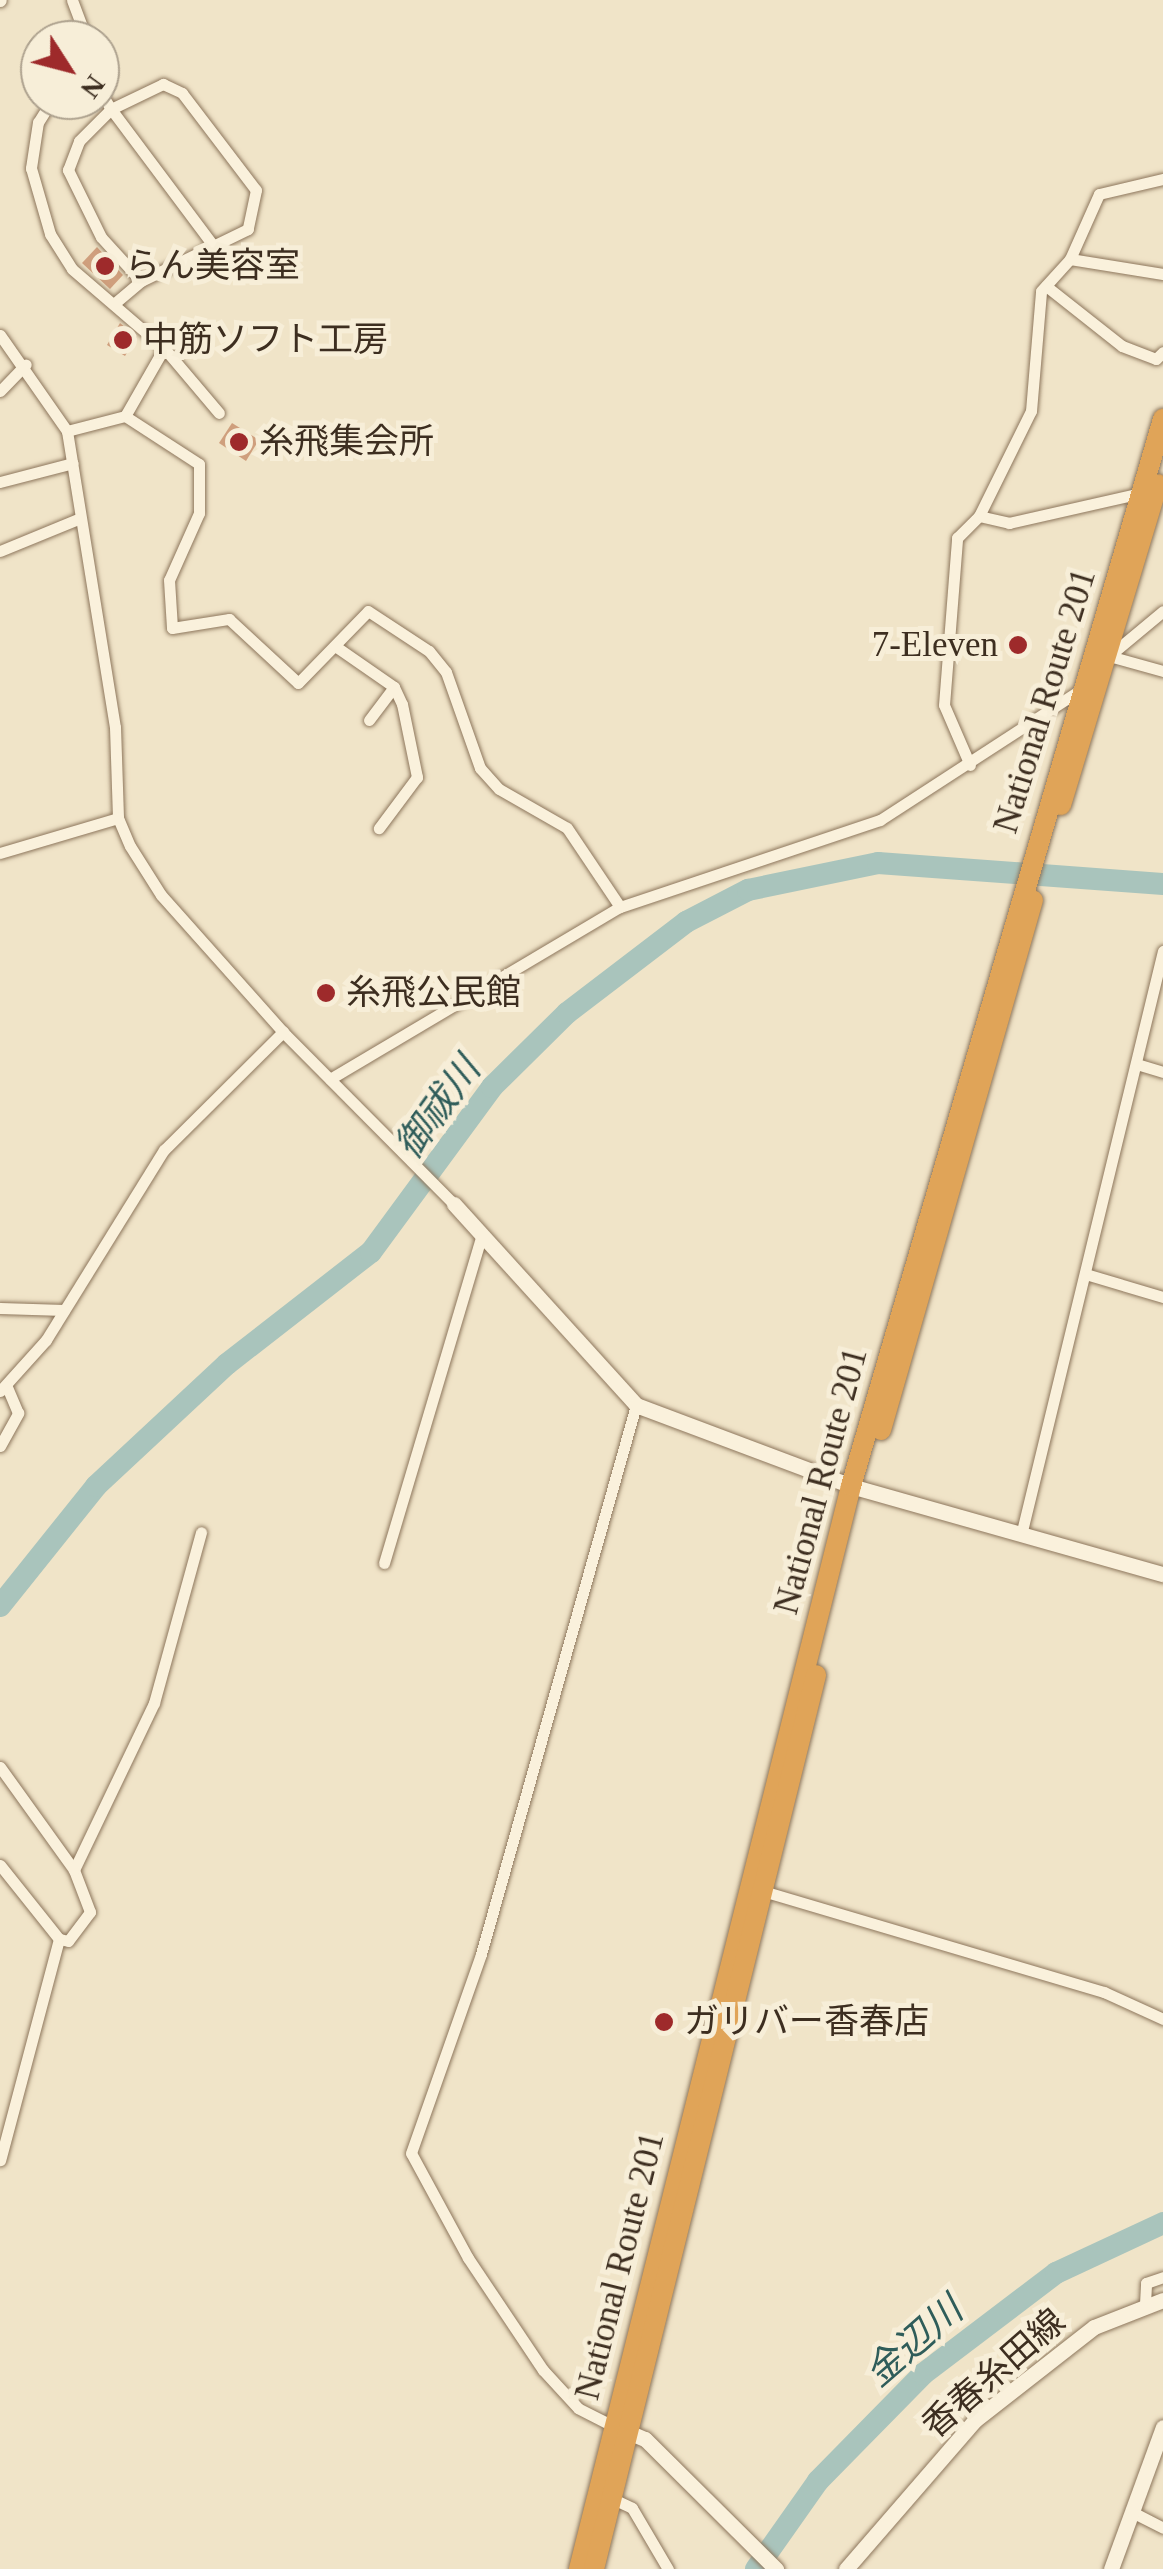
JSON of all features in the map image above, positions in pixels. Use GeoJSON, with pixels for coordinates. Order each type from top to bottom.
{"type":"FeatureCollection","features":[{"type":"Feature","properties":{"kind":"highway","name":"National Route 201"},"geometry":{"type":"LineString","coordinates":[[594,2569],[612,2498],[621,2429],[858,1487],[1163,420]]}},
{"type":"Feature","properties":{"kind":"highway","name":"National Route 201"},"geometry":{"type":"LineString","coordinates":[[1043,840],[1110,656],[1163,468]]}},
{"type":"Feature","properties":{"kind":"highway","name":"National Route 201"},"geometry":{"type":"LineString","coordinates":[[579,2569],[621,2429],[763,1891],[858,1487]]}},
{"type":"Feature","properties":{"kind":"street"},"geometry":{"type":"LineString","coordinates":[[117,301],[141,281],[248,230],[256,190],[182,93],[163,84],[120,105]]}},
{"type":"Feature","properties":{"kind":"street"},"geometry":{"type":"LineString","coordinates":[[39,120],[31,168],[50,234],[72,269],[117,301],[164,348],[219,413]]}},
{"type":"Feature","properties":{"kind":"street"},"geometry":{"type":"LineString","coordinates":[[101,120],[80,142],[68,170],[101,236],[141,281]]}},
{"type":"Feature","properties":{"kind":"street"},"geometry":{"type":"LineString","coordinates":[[120,120],[212,244]]}},
{"type":"Feature","properties":{"kind":"street"},"geometry":{"type":"LineString","coordinates":[[970,765],[944,705],[951,555],[979,516],[1031,412],[1036,304],[1046,286],[1070,259],[1099,194],[1163,178]]}},
{"type":"Feature","properties":{"kind":"street"},"geometry":{"type":"LineString","coordinates":[[1070,259],[1163,274]]}},
{"type":"Feature","properties":{"kind":"street"},"geometry":{"type":"LineString","coordinates":[[1046,286],[1122,346],[1156,359],[1163,352]]}},
{"type":"Feature","properties":{"kind":"street"},"geometry":{"type":"LineString","coordinates":[[0,336],[26,364],[67,431],[78,519],[115,727],[118,818],[161,895],[284,1032],[414,1159],[636,1405],[858,1487],[1163,1574]]}},
{"type":"Feature","properties":{"kind":"street"},"geometry":{"type":"LineString","coordinates":[[67,431],[125,416],[164,348]]}},
{"type":"Feature","properties":{"kind":"street"},"geometry":{"type":"LineString","coordinates":[[0,391],[26,364]]}},
{"type":"Feature","properties":{"kind":"street"},"geometry":{"type":"LineString","coordinates":[[125,416],[200,464],[199,513],[168,580],[172,628],[229,620],[298,683],[368,611],[429,652],[446,672],[480,768],[499,789],[567,828],[620,907]]}},
{"type":"Feature","properties":{"kind":"street"},"geometry":{"type":"LineString","coordinates":[[0,482],[73,463]]}},
{"type":"Feature","properties":{"kind":"street"},"geometry":{"type":"LineString","coordinates":[[979,516],[1009,523],[1141,493]]}},
{"type":"Feature","properties":{"kind":"street"},"geometry":{"type":"LineString","coordinates":[[0,552],[78,519]]}},
{"type":"Feature","properties":{"kind":"street"},"geometry":{"type":"LineString","coordinates":[[1110,656],[1163,611]]}},
{"type":"Feature","properties":{"kind":"street"},"geometry":{"type":"LineString","coordinates":[[335,646],[394,688],[417,776],[379,828]]}},
{"type":"Feature","properties":{"kind":"street"},"geometry":{"type":"LineString","coordinates":[[1110,656],[1163,671]]}},
{"type":"Feature","properties":{"kind":"street"},"geometry":{"type":"LineString","coordinates":[[369,720],[394,688]]}},
{"type":"Feature","properties":{"kind":"street"},"geometry":{"type":"LineString","coordinates":[[330,1078],[620,907],[686,879],[846,835],[970,765],[1084,688]]}},
{"type":"Feature","properties":{"kind":"street"},"geometry":{"type":"LineString","coordinates":[[0,853],[118,818]]}},
{"type":"Feature","properties":{"kind":"street"},"geometry":{"type":"LineString","coordinates":[[1022,1531],[1089,1275],[1163,951]]}},
{"type":"Feature","properties":{"kind":"street"},"geometry":{"type":"LineString","coordinates":[[0,1446],[18,1413],[4,1389],[64,1310],[164,1150],[284,1032]]}},
{"type":"Feature","properties":{"kind":"street"},"geometry":{"type":"LineString","coordinates":[[1137,1064],[1163,1072]]}},
{"type":"Feature","properties":{"kind":"street"},"geometry":{"type":"LineString","coordinates":[[384,1564],[481,1237]]}},
{"type":"Feature","properties":{"kind":"street"},"geometry":{"type":"LineString","coordinates":[[1089,1275],[1163,1297]]}},
{"type":"Feature","properties":{"kind":"street"},"geometry":{"type":"LineString","coordinates":[[0,1308],[64,1310]]}},
{"type":"Feature","properties":{"kind":"street"},"geometry":{"type":"LineString","coordinates":[[636,1405],[490,1922],[411,2153],[468,2258],[544,2370],[578,2408],[646,2439],[738,2536],[776,2569]]}},
{"type":"Feature","properties":{"kind":"street"},"geometry":{"type":"LineString","coordinates":[[74,1870],[154,1703],[200,1532]]}},
{"type":"Feature","properties":{"kind":"street"},"geometry":{"type":"LineString","coordinates":[[0,1767],[74,1870],[90,1912],[68,1941],[59,1940],[0,1864]]}},
{"type":"Feature","properties":{"kind":"street"},"geometry":{"type":"LineString","coordinates":[[763,1891],[1104,1992],[1163,2019]]}},
{"type":"Feature","properties":{"kind":"street"},"geometry":{"type":"LineString","coordinates":[[0,2160],[59,1940]]}},
{"type":"Feature","properties":{"kind":"street"},"geometry":{"type":"LineString","coordinates":[[1145,2304],[1146,2283],[1163,2277]]}},
{"type":"Feature","properties":{"kind":"street","name":"香春糸田線"},"geometry":{"type":"LineString","coordinates":[[846,2569],[976,2420],[1094,2327],[1163,2300]]}},
{"type":"Feature","properties":{"kind":"street"},"geometry":{"type":"LineString","coordinates":[[1110,2569],[1136,2514],[1163,2427]]}},
{"type":"Feature","properties":{"kind":"street"},"geometry":{"type":"LineString","coordinates":[[612,2498],[632,2508],[668,2569]]}},
{"type":"Feature","properties":{"kind":"street"},"geometry":{"type":"LineString","coordinates":[[1136,2514],[1163,2528]]}},
{"type":"Feature","properties":{"kind":"building","name":"らん美容室"},"geometry":{"type":"Polygon","coordinates":[[[97,247],[123,275],[110,289],[82,263],[97,247]]]}},
{"type":"Feature","properties":{"kind":"building","name":"中筋ソフト工房"},"geometry":{"type":"Polygon","coordinates":[[[120,323],[137,337],[125,356],[107,345],[120,323]]]}},
{"type":"Feature","properties":{"kind":"building","name":"糸飛集会所"},"geometry":{"type":"Polygon","coordinates":[[[232,423],[259,440],[246,461],[219,443],[232,423]]]}},
{"type":"Feature","properties":{"kind":"waterway","name":"御祓川"},"geometry":{"type":"LineString","coordinates":[[0,1606],[96,1486],[227,1364],[371,1252],[492,1087],[567,1013],[686,922],[748,890],[878,863],[1163,884]]}},
{"type":"Feature","properties":{"kind":"waterway","name":"金辺川"},"geometry":{"type":"LineString","coordinates":[[756,2569],[818,2481],[923,2374],[1056,2273],[1163,2223]]}},
{"type":"Feature","properties":{"kind":"place","name":"らん美容室"},"geometry":{"type":"Point","coordinates":[105,266]}},
{"type":"Feature","properties":{"kind":"place","name":"中筋ソフト工房"},"geometry":{"type":"Point","coordinates":[123,340]}},
{"type":"Feature","properties":{"kind":"place","name":"糸飛集会所"},"geometry":{"type":"Point","coordinates":[239,442]}},
{"type":"Feature","properties":{"kind":"place","name":"7-Eleven"},"geometry":{"type":"Point","coordinates":[1018,645]}},
{"type":"Feature","properties":{"kind":"place","name":"糸飛公民館"},"geometry":{"type":"Point","coordinates":[326,993]}},
{"type":"Feature","properties":{"kind":"place","name":"ガリバー香春店"},"geometry":{"type":"Point","coordinates":[664,2022]}}]}
